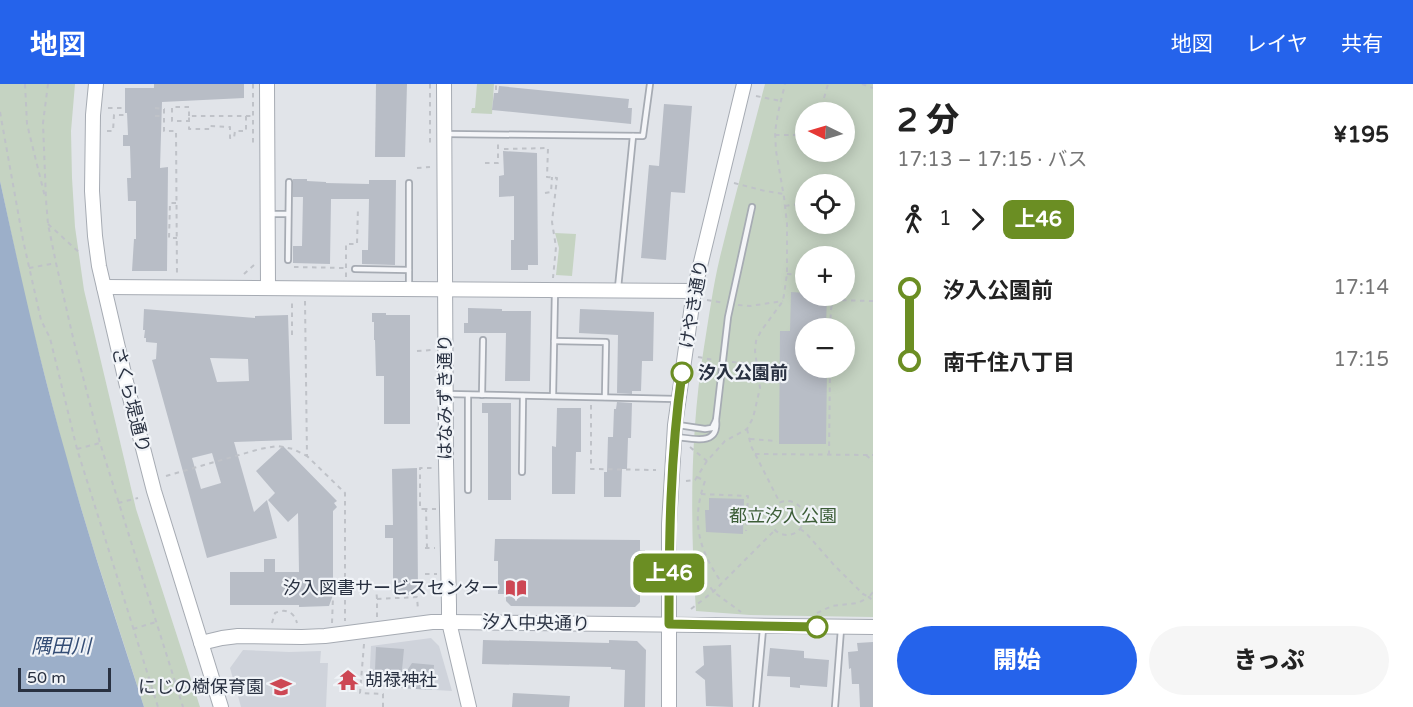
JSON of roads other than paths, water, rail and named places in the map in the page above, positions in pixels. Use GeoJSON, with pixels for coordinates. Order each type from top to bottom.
{"type":"FeatureCollection","features":[{"type":"Feature","properties":{"kind":"street","name":"さくら堤通り"},"geometry":{"type":"LineString","coordinates":[[96,84],[93,115],[92,190],[94,236],[99,266],[154,491],[221,707]]}},
{"type":"Feature","properties":{"kind":"street"},"geometry":{"type":"LineString","coordinates":[[267,84],[268,287]]}},
{"type":"Feature","properties":{"kind":"street","name":"はなみずき通り"},"geometry":{"type":"LineString","coordinates":[[444,84],[445,394],[449,622],[469,707]]}},
{"type":"Feature","properties":{"kind":"street","name":"けやき通り"},"geometry":{"type":"LineString","coordinates":[[669,707],[669,524],[674,431],[694,291],[744,84]]}},
{"type":"Feature","properties":{"kind":"street"},"geometry":{"type":"LineString","coordinates":[[104,286],[445,290],[554,286],[617,291],[694,291]]}},
{"type":"Feature","properties":{"kind":"street","name":"汐入中央通り"},"geometry":{"type":"LineString","coordinates":[[201,644],[238,636],[325,636],[432,622],[873,627]]}},
{"type":"Feature","properties":{"kind":"lane"},"geometry":{"type":"LineString","coordinates":[[444,134],[643,136],[650,84]]}},
{"type":"Feature","properties":{"kind":"lane"},"geometry":{"type":"LineString","coordinates":[[617,291],[633,136]]}},
{"type":"Feature","properties":{"kind":"lane"},"geometry":{"type":"LineString","coordinates":[[288,261],[289,182]]}},
{"type":"Feature","properties":{"kind":"lane"},"geometry":{"type":"LineString","coordinates":[[409,183],[409,289]]}},
{"type":"Feature","properties":{"kind":"lane"},"geometry":{"type":"LineString","coordinates":[[674,431],[702,440],[716,432],[731,304],[752,207]]}},
{"type":"Feature","properties":{"kind":"lane"},"geometry":{"type":"LineString","coordinates":[[268,214],[288,214]]}},
{"type":"Feature","properties":{"kind":"lane"},"geometry":{"type":"LineString","coordinates":[[355,269],[409,270]]}},
{"type":"Feature","properties":{"kind":"lane"},"geometry":{"type":"LineString","coordinates":[[553,396],[554,286]]}},
{"type":"Feature","properties":{"kind":"lane"},"geometry":{"type":"LineString","coordinates":[[482,395],[483,340]]}},
{"type":"Feature","properties":{"kind":"lane"},"geometry":{"type":"LineString","coordinates":[[554,341],[606,342],[605,397]]}},
{"type":"Feature","properties":{"kind":"lane"},"geometry":{"type":"LineString","coordinates":[[445,394],[678,399]]}},
{"type":"Feature","properties":{"kind":"lane"},"geometry":{"type":"LineString","coordinates":[[468,395],[468,490]]}},
{"type":"Feature","properties":{"kind":"lane"},"geometry":{"type":"LineString","coordinates":[[522,472],[523,396]]}},
{"type":"Feature","properties":{"kind":"lane"},"geometry":{"type":"LineString","coordinates":[[674,431],[712,428],[716,420]]}},
{"type":"Feature","properties":{"kind":"lane"},"geometry":{"type":"LineString","coordinates":[[756,707],[763,626]]}},
{"type":"Feature","properties":{"kind":"lane"},"geometry":{"type":"LineString","coordinates":[[835,707],[841,627]]}},
{"type":"Feature","properties":{"kind":"water","name":"隅田川"},"geometry":{"type":"Polygon","coordinates":[[[0,181],[31,318],[75,487],[144,707],[0,707],[0,181]]]}},
{"type":"Feature","properties":{"kind":"place","name":"汐入公園前"},"geometry":{"type":"Point","coordinates":[682,373]}},
{"type":"Feature","properties":{"kind":"place","name":"汐入図書サービスセンター"},"geometry":{"type":"Point","coordinates":[516,588]}},
{"type":"Feature","properties":{"kind":"place","name":"胡禄神社"},"geometry":{"type":"Point","coordinates":[348,680]}},
{"type":"Feature","properties":{"kind":"place","name":"にじの樹保育園"},"geometry":{"type":"Point","coordinates":[281,687]}},
{"type":"Feature","properties":{"kind":"park label","name":"都立汐入公園"},"geometry":{"type":"Point","coordinates":[783,516]}}]}
